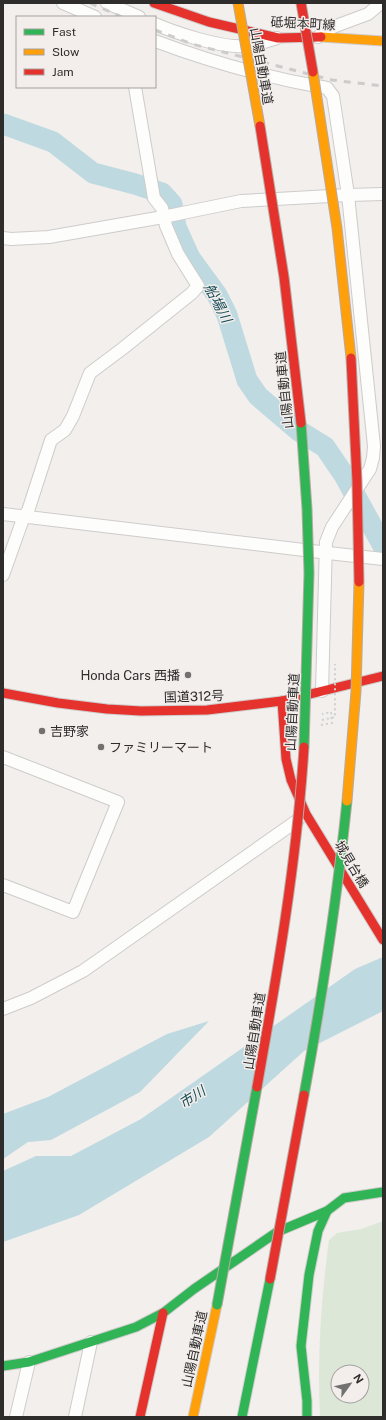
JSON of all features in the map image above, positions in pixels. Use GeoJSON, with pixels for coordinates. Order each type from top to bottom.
{"type":"FeatureCollection","features":[{"type":"Feature","properties":{"kind":"main road","name":"砥堀本町線"},"geometry":{"type":"LineString","coordinates":[[154,3],[209,22],[278,38],[318,37],[383,41]]}},
{"type":"Feature","properties":{"kind":"main road","name":"山陽自動車道"},"geometry":{"type":"LineString","coordinates":[[193,1417],[217,1305],[267,1036],[292,865],[302,775],[307,678],[309,583],[299,402],[290,316],[273,205],[238,3]]}},
{"type":"Feature","properties":{"kind":"main road"},"geometry":{"type":"LineString","coordinates":[[242,1417],[270,1279],[325,969],[339,875],[350,774],[359,605],[359,508],[354,407],[346,305],[333,196],[301,3]]}},
{"type":"Feature","properties":{"kind":"main road","name":"国道312号"},"geometry":{"type":"LineString","coordinates":[[3,693],[58,703],[107,709],[141,711],[207,710],[282,701],[383,676]]}},
{"type":"Feature","properties":{"kind":"main road","name":"城見台橋"},"geometry":{"type":"LineString","coordinates":[[282,701],[286,759],[291,780],[309,818],[383,940]]}},
{"type":"Feature","properties":{"kind":"main road"},"geometry":{"type":"LineString","coordinates":[[3,1366],[29,1362],[136,1327],[163,1313],[194,1289],[277,1232],[327,1211],[344,1198],[383,1192]]}},
{"type":"Feature","properties":{"kind":"main road"},"geometry":{"type":"LineString","coordinates":[[307,1417],[307,1401],[301,1346],[309,1275],[318,1231],[327,1211]]}},
{"type":"Feature","properties":{"kind":"main road"},"geometry":{"type":"LineString","coordinates":[[140,1417],[163,1313]]}},
{"type":"Feature","properties":{"kind":"street"},"geometry":{"type":"LineString","coordinates":[[63,3],[93,16]]}},
{"type":"Feature","properties":{"kind":"street"},"geometry":{"type":"LineString","coordinates":[[107,3],[137,16]]}},
{"type":"Feature","properties":{"kind":"street"},"geometry":{"type":"LineString","coordinates":[[318,37],[333,27],[368,14],[381,3]]}},
{"type":"Feature","properties":{"kind":"street"},"geometry":{"type":"LineString","coordinates":[[156,24],[210,42],[228,45],[255,45],[278,38]]}},
{"type":"Feature","properties":{"kind":"street"},"geometry":{"type":"LineString","coordinates":[[156,41],[223,65],[286,81],[327,88],[333,96],[348,194],[374,439],[373,458],[370,469],[332,527],[326,542],[322,691]]}},
{"type":"Feature","properties":{"kind":"street"},"geometry":{"type":"LineString","coordinates":[[3,575],[24,516],[28,511],[50,440],[65,430],[73,416],[90,373],[192,293],[198,286],[178,254],[163,217],[162,208],[154,198],[135,88]]}},
{"type":"Feature","properties":{"kind":"street"},"geometry":{"type":"LineString","coordinates":[[3,238],[49,237],[163,217],[241,201],[348,194],[383,194]]}},
{"type":"Feature","properties":{"kind":"street"},"geometry":{"type":"LineString","coordinates":[[3,514],[379,558]]}},
{"type":"Feature","properties":{"kind":"street"},"geometry":{"type":"LineString","coordinates":[[3,757],[118,802],[73,912],[3,885]]}},
{"type":"Feature","properties":{"kind":"street"},"geometry":{"type":"LineString","coordinates":[[3,1009],[31,998],[83,971],[309,818]]}},
{"type":"Feature","properties":{"kind":"street"},"geometry":{"type":"LineString","coordinates":[[75,1417],[91,1342]]}},
{"type":"Feature","properties":{"kind":"street"},"geometry":{"type":"LineString","coordinates":[[16,1417],[29,1362]]}},
{"type":"Feature","properties":{"kind":"path"},"geometry":{"type":"LineString","coordinates":[[335,664],[335,717]]}},
{"type":"Feature","properties":{"kind":"green space"},"geometry":{"type":"Polygon","coordinates":[[[383,1221],[383,1417],[320,1417],[320,1328],[324,1284],[329,1240],[337,1233],[361,1229],[383,1221]]]}},
{"type":"Feature","properties":{"kind":"water","name":"市川"},"geometry":{"type":"Polygon","coordinates":[[[383,957],[383,1011],[304,1051],[209,1137],[79,1215],[3,1242],[3,1171],[36,1156],[71,1156],[141,1119],[355,969],[383,957]]]}},
{"type":"Feature","properties":{"kind":"water"},"geometry":{"type":"Polygon","coordinates":[[[209,1021],[140,1092],[51,1140],[28,1142],[3,1159],[3,1114],[48,1097],[167,1034],[209,1021]]]}},
{"type":"Feature","properties":{"kind":"waterway","name":"船場川"},"geometry":{"type":"LineString","coordinates":[[3,124],[53,142],[93,173],[162,193],[172,204],[176,227],[190,258],[217,295],[227,315],[247,380],[258,396],[299,431],[325,447],[344,475],[383,546]]}},
{"type":"Feature","properties":{"kind":"railway"},"geometry":{"type":"LineString","coordinates":[[90,3],[120,16]]}},
{"type":"Feature","properties":{"kind":"railway"},"geometry":{"type":"LineString","coordinates":[[156,30],[192,44],[332,80],[383,86]]}},
{"type":"Feature","properties":{"kind":"traffic: fast"},"geometry":{"type":"LineString","coordinates":[[301,423],[307,509],[309,573],[304,747]]}},
{"type":"Feature","properties":{"kind":"traffic: fast"},"geometry":{"type":"LineString","coordinates":[[304,1095],[317,1022],[339,874],[347,801]]}},
{"type":"Feature","properties":{"kind":"traffic: fast"},"geometry":{"type":"LineString","coordinates":[[217,1305],[257,1087]]}},
{"type":"Feature","properties":{"kind":"traffic: fast"},"geometry":{"type":"LineString","coordinates":[[307,1417],[307,1401],[301,1346],[309,1275],[318,1231],[327,1211],[344,1198],[383,1192]]}},
{"type":"Feature","properties":{"kind":"traffic: fast"},"geometry":{"type":"LineString","coordinates":[[3,1366],[29,1362],[136,1327],[163,1313],[194,1289],[277,1232],[327,1211]]}},
{"type":"Feature","properties":{"kind":"traffic: fast"},"geometry":{"type":"LineString","coordinates":[[242,1417],[270,1279]]}},
{"type":"Feature","properties":{"kind":"traffic: slow"},"geometry":{"type":"LineString","coordinates":[[238,3],[260,126]]}},
{"type":"Feature","properties":{"kind":"traffic: slow"},"geometry":{"type":"LineString","coordinates":[[321,37],[383,41]]}},
{"type":"Feature","properties":{"kind":"traffic: slow"},"geometry":{"type":"LineString","coordinates":[[313,72],[337,228],[351,358]]}},
{"type":"Feature","properties":{"kind":"traffic: slow"},"geometry":{"type":"LineString","coordinates":[[347,801],[356,691],[359,582]]}},
{"type":"Feature","properties":{"kind":"traffic: slow"},"geometry":{"type":"LineString","coordinates":[[193,1417],[217,1305]]}},
{"type":"Feature","properties":{"kind":"traffic: jam"},"geometry":{"type":"LineString","coordinates":[[154,3],[209,22],[278,38],[321,37]]}},
{"type":"Feature","properties":{"kind":"traffic: jam"},"geometry":{"type":"LineString","coordinates":[[301,3],[313,72]]}},
{"type":"Feature","properties":{"kind":"traffic: jam"},"geometry":{"type":"LineString","coordinates":[[260,126],[284,277],[301,423]]}},
{"type":"Feature","properties":{"kind":"traffic: jam"},"geometry":{"type":"LineString","coordinates":[[351,358],[357,481],[359,582]]}},
{"type":"Feature","properties":{"kind":"traffic: jam"},"geometry":{"type":"LineString","coordinates":[[3,693],[58,703],[107,709],[141,711],[207,710],[282,701],[383,676]]}},
{"type":"Feature","properties":{"kind":"traffic: jam"},"geometry":{"type":"LineString","coordinates":[[282,701],[286,759],[291,780],[306,814],[383,940]]}},
{"type":"Feature","properties":{"kind":"traffic: jam"},"geometry":{"type":"LineString","coordinates":[[257,1087],[279,960],[297,832],[304,747]]}},
{"type":"Feature","properties":{"kind":"traffic: jam"},"geometry":{"type":"LineString","coordinates":[[270,1279],[304,1095]]}},
{"type":"Feature","properties":{"kind":"traffic: jam"},"geometry":{"type":"LineString","coordinates":[[140,1417],[163,1313]]}},
{"type":"Feature","properties":{"kind":"place","name":"Honda Cars 西播"},"geometry":{"type":"Point","coordinates":[188,675]}},
{"type":"Feature","properties":{"kind":"place","name":"吉野家"},"geometry":{"type":"Point","coordinates":[42,731]}},
{"type":"Feature","properties":{"kind":"place","name":"ファミリーマート"},"geometry":{"type":"Point","coordinates":[101,747]}}]}
